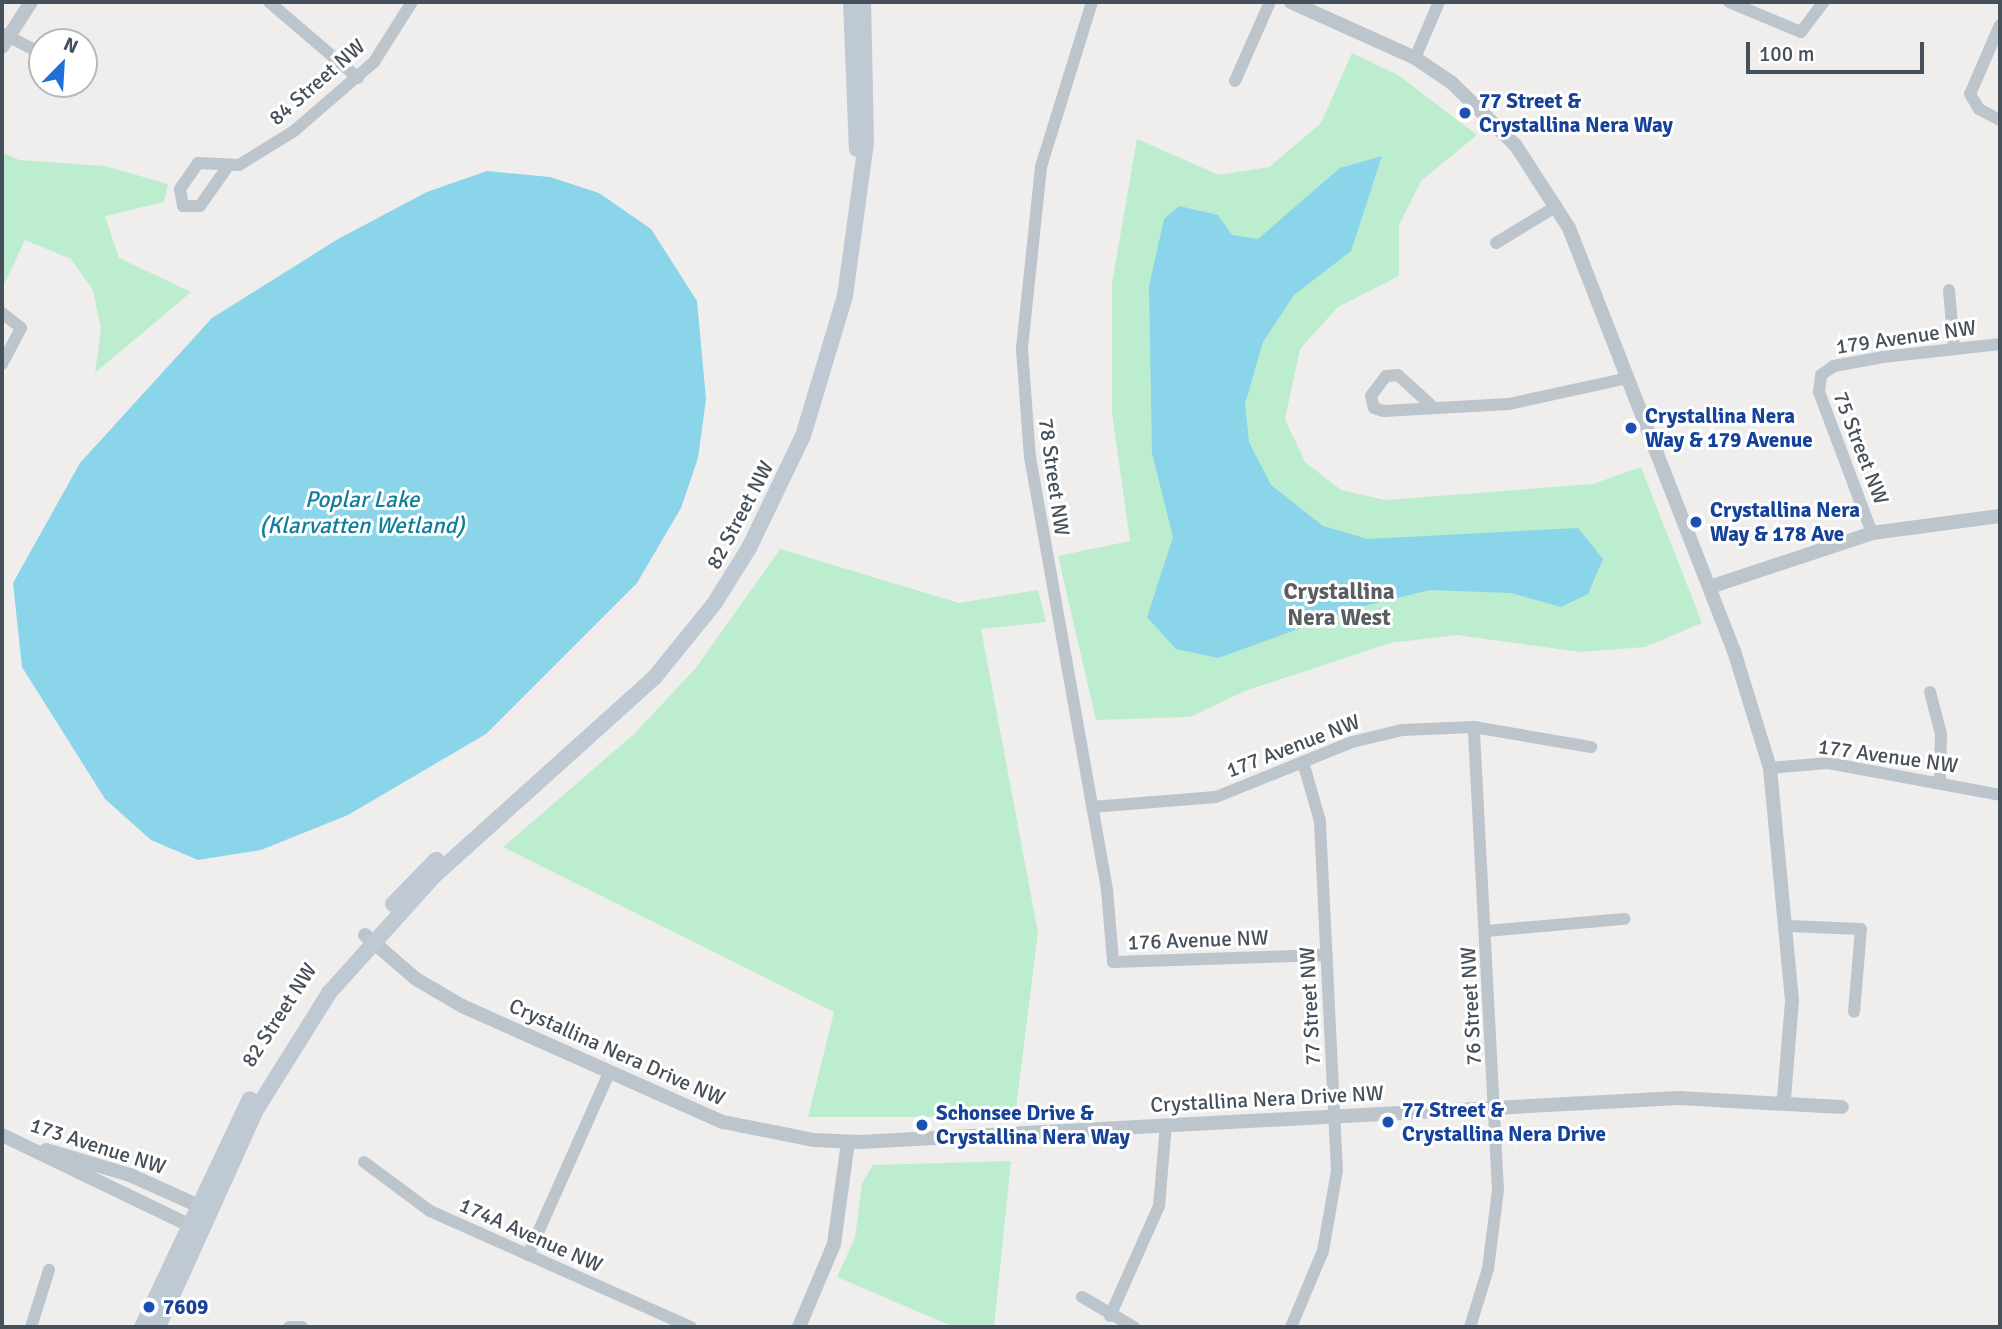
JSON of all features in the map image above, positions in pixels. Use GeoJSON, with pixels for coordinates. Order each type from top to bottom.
{"type":"FeatureCollection","features":[{"type":"Feature","properties":{"kind":"main road","name":"82 Street NW"},"geometry":{"type":"LineString","coordinates":[[851,2],[860,194]]}},
{"type":"Feature","properties":{"kind":"main road","name":"82 Street NW"},"geometry":{"type":"LineString","coordinates":[[158,1327],[204,1208],[289,1051],[369,939],[435,875],[654,678],[714,604],[749,548],[819,393],[845,296],[860,194],[868,90],[863,2]]}},
{"type":"Feature","properties":{"kind":"main road","name":"82 Street NW"},"geometry":{"type":"LineString","coordinates":[[142,1327],[195,1228]]}},
{"type":"Feature","properties":{"kind":"street"},"geometry":{"type":"LineString","coordinates":[[28,48],[4,39],[31,2]]}},
{"type":"Feature","properties":{"kind":"street"},"geometry":{"type":"LineString","coordinates":[[269,2],[358,78]]}},
{"type":"Feature","properties":{"kind":"street","name":"84 Street NW"},"geometry":{"type":"LineString","coordinates":[[226,169],[294,131],[358,78],[412,2]]}},
{"type":"Feature","properties":{"kind":"street","name":"78 Street NW"},"geometry":{"type":"LineString","coordinates":[[1091,2],[1041,167],[1022,349],[1030,457],[1092,807],[1113,962]]}},
{"type":"Feature","properties":{"kind":"street"},"geometry":{"type":"LineString","coordinates":[[1235,81],[1270,2]]}},
{"type":"Feature","properties":{"kind":"street"},"geometry":{"type":"LineString","coordinates":[[1291,2],[1415,58],[1486,114],[1557,206],[1710,587],[1770,768],[1788,926],[1792,1001],[1784,1099]]}},
{"type":"Feature","properties":{"kind":"street"},"geometry":{"type":"LineString","coordinates":[[1415,58],[1439,2]]}},
{"type":"Feature","properties":{"kind":"street"},"geometry":{"type":"LineString","coordinates":[[1730,2],[1791,30],[1807,30],[1824,2]]}},
{"type":"Feature","properties":{"kind":"street"},"geometry":{"type":"LineString","coordinates":[[2000,25],[1971,101],[2000,120]]}},
{"type":"Feature","properties":{"kind":"street"},"geometry":{"type":"LineString","coordinates":[[1496,243],[1557,206]]}},
{"type":"Feature","properties":{"kind":"street"},"geometry":{"type":"LineString","coordinates":[[1949,290],[1954,348]]}},
{"type":"Feature","properties":{"kind":"street"},"geometry":{"type":"LineString","coordinates":[[2,313],[21,328],[2,364]]}},
{"type":"Feature","properties":{"kind":"street","name":"179 Avenue NW"},"geometry":{"type":"LineString","coordinates":[[1821,375],[1844,364],[2000,344]]}},
{"type":"Feature","properties":{"kind":"street"},"geometry":{"type":"LineString","coordinates":[[1433,407],[1398,374],[1386,376],[1371,396],[1378,411],[1541,400],[1628,378]]}},
{"type":"Feature","properties":{"kind":"street","name":"75 Street NW"},"geometry":{"type":"LineString","coordinates":[[1821,375],[1819,391],[1872,533]]}},
{"type":"Feature","properties":{"kind":"street"},"geometry":{"type":"LineString","coordinates":[[1710,587],[1872,533],[2000,516]]}},
{"type":"Feature","properties":{"kind":"street"},"geometry":{"type":"LineString","coordinates":[[1930,692],[1941,734],[1940,780]]}},
{"type":"Feature","properties":{"kind":"street","name":"177 Avenue NW"},"geometry":{"type":"LineString","coordinates":[[1092,807],[1216,797],[1376,735],[1474,727],[1591,747]]}},
{"type":"Feature","properties":{"kind":"street","name":"76 Street NW"},"geometry":{"type":"LineString","coordinates":[[1470,1327],[1493,1240],[1495,1107],[1474,727]]}},
{"type":"Feature","properties":{"kind":"street","name":"77 Street NW"},"geometry":{"type":"LineString","coordinates":[[1292,1327],[1333,1208],[1336,1115],[1320,821],[1303,762]]}},
{"type":"Feature","properties":{"kind":"street","name":"177 Avenue NW"},"geometry":{"type":"LineString","coordinates":[[1770,768],[1828,763],[1940,780],[2000,796]]}},
{"type":"Feature","properties":{"kind":"street","name":"76 Street NW"},"geometry":{"type":"LineString","coordinates":[[1486,931],[1624,919]]}},
{"type":"Feature","properties":{"kind":"street"},"geometry":{"type":"LineString","coordinates":[[1788,926],[1861,929],[1854,1012]]}},
{"type":"Feature","properties":{"kind":"street","name":"Crystallina Nera Drive NW"},"geometry":{"type":"LineString","coordinates":[[369,939],[439,995],[723,1122],[848,1142],[1495,1107],[1784,1099],[1843,1107]]}},
{"type":"Feature","properties":{"kind":"street","name":"176 Avenue NW"},"geometry":{"type":"LineString","coordinates":[[1113,962],[1327,955]]}},
{"type":"Feature","properties":{"kind":"street"},"geometry":{"type":"LineString","coordinates":[[528,1255],[610,1073]]}},
{"type":"Feature","properties":{"kind":"street"},"geometry":{"type":"LineString","coordinates":[[1110,1316],[1159,1206],[1166,1125]]}},
{"type":"Feature","properties":{"kind":"street","name":"173 Avenue NW"},"geometry":{"type":"LineString","coordinates":[[7,1137],[130,1175],[204,1208]]}},
{"type":"Feature","properties":{"kind":"street","name":"173 Avenue NW"},"geometry":{"type":"LineString","coordinates":[[7,1137],[195,1228]]}},
{"type":"Feature","properties":{"kind":"street"},"geometry":{"type":"LineString","coordinates":[[799,1327],[834,1244],[848,1142]]}},
{"type":"Feature","properties":{"kind":"street","name":"174A Avenue NW"},"geometry":{"type":"LineString","coordinates":[[364,1162],[420,1205],[691,1327]]}},
{"type":"Feature","properties":{"kind":"street"},"geometry":{"type":"LineString","coordinates":[[30,1327],[50,1270]]}},
{"type":"Feature","properties":{"kind":"street"},"geometry":{"type":"LineString","coordinates":[[1082,1297],[1110,1316],[1134,1327]]}},
{"type":"Feature","properties":{"kind":"green space"},"geometry":{"type":"Polygon","coordinates":[[[1352,53],[1398,75],[1477,135],[1421,181],[1399,225],[1399,276],[1338,307],[1300,349],[1285,419],[1305,462],[1341,490],[1385,500],[1593,484],[1641,467],[1702,623],[1645,647],[1581,652],[1457,635],[1390,643],[1245,691],[1190,717],[1096,720],[1058,556],[1130,541],[1112,413],[1112,283],[1137,139],[1219,175],[1269,167],[1321,123],[1352,53]]]}},
{"type":"Feature","properties":{"kind":"green space"},"geometry":{"type":"Polygon","coordinates":[[[2,152],[19,160],[105,166],[168,184],[164,202],[105,216],[119,258],[191,292],[95,373],[101,329],[93,290],[71,259],[25,240],[2,289],[2,152]]]}},
{"type":"Feature","properties":{"kind":"green space"},"geometry":{"type":"Polygon","coordinates":[[[780,549],[959,603],[1038,590],[1046,622],[981,629],[1038,933],[1015,1117],[808,1117],[834,1012],[503,847],[633,735],[696,668],[780,549]]]}},
{"type":"Feature","properties":{"kind":"green space"},"geometry":{"type":"Polygon","coordinates":[[[1011,1161],[994,1327],[954,1327],[837,1277],[855,1238],[862,1183],[873,1165],[1011,1161]]]}},
{"type":"Feature","properties":{"kind":"water"},"geometry":{"type":"Polygon","coordinates":[[[1382,156],[1351,251],[1294,295],[1263,342],[1245,404],[1249,442],[1271,485],[1323,526],[1368,539],[1578,528],[1603,559],[1588,594],[1561,607],[1511,593],[1430,590],[1356,608],[1218,658],[1176,649],[1147,617],[1173,537],[1152,453],[1149,286],[1164,219],[1179,206],[1218,215],[1232,235],[1258,239],[1340,168],[1382,156]]]}},
{"type":"Feature","properties":{"kind":"water","name":"Poplar Lake (Klarvatten Wetland)"},"geometry":{"type":"Polygon","coordinates":[[[487,171],[550,177],[599,193],[651,229],[697,301],[706,399],[698,458],[681,508],[637,583],[486,734],[348,815],[261,850],[198,860],[151,840],[105,799],[22,667],[13,583],[80,463],[212,318],[338,239],[427,192],[487,171]]]}},
{"type":"Feature","properties":{"kind":"place","name":"77 Street & Crystallina Nera Way"},"geometry":{"type":"Point","coordinates":[1465,113]}},
{"type":"Feature","properties":{"kind":"place","name":"Crystallina Nera Way & 179 Avenue"},"geometry":{"type":"Point","coordinates":[1631,428]}},
{"type":"Feature","properties":{"kind":"place","name":"Crystallina Nera Way & 178 Ave"},"geometry":{"type":"Point","coordinates":[1696,522]}},
{"type":"Feature","properties":{"kind":"place","name":"77 Street & Crystallina Nera Drive"},"geometry":{"type":"Point","coordinates":[1388,1122]}},
{"type":"Feature","properties":{"kind":"place","name":"Schonsee Drive & Crystallina Nera Way"},"geometry":{"type":"Point","coordinates":[922,1125]}},
{"type":"Feature","properties":{"kind":"place","name":"7609"},"geometry":{"type":"Point","coordinates":[149,1307]}},
{"type":"Feature","properties":{"kind":"district","name":"Crystallina Nera West"},"geometry":{"type":"Point","coordinates":[1339,605]}}]}
